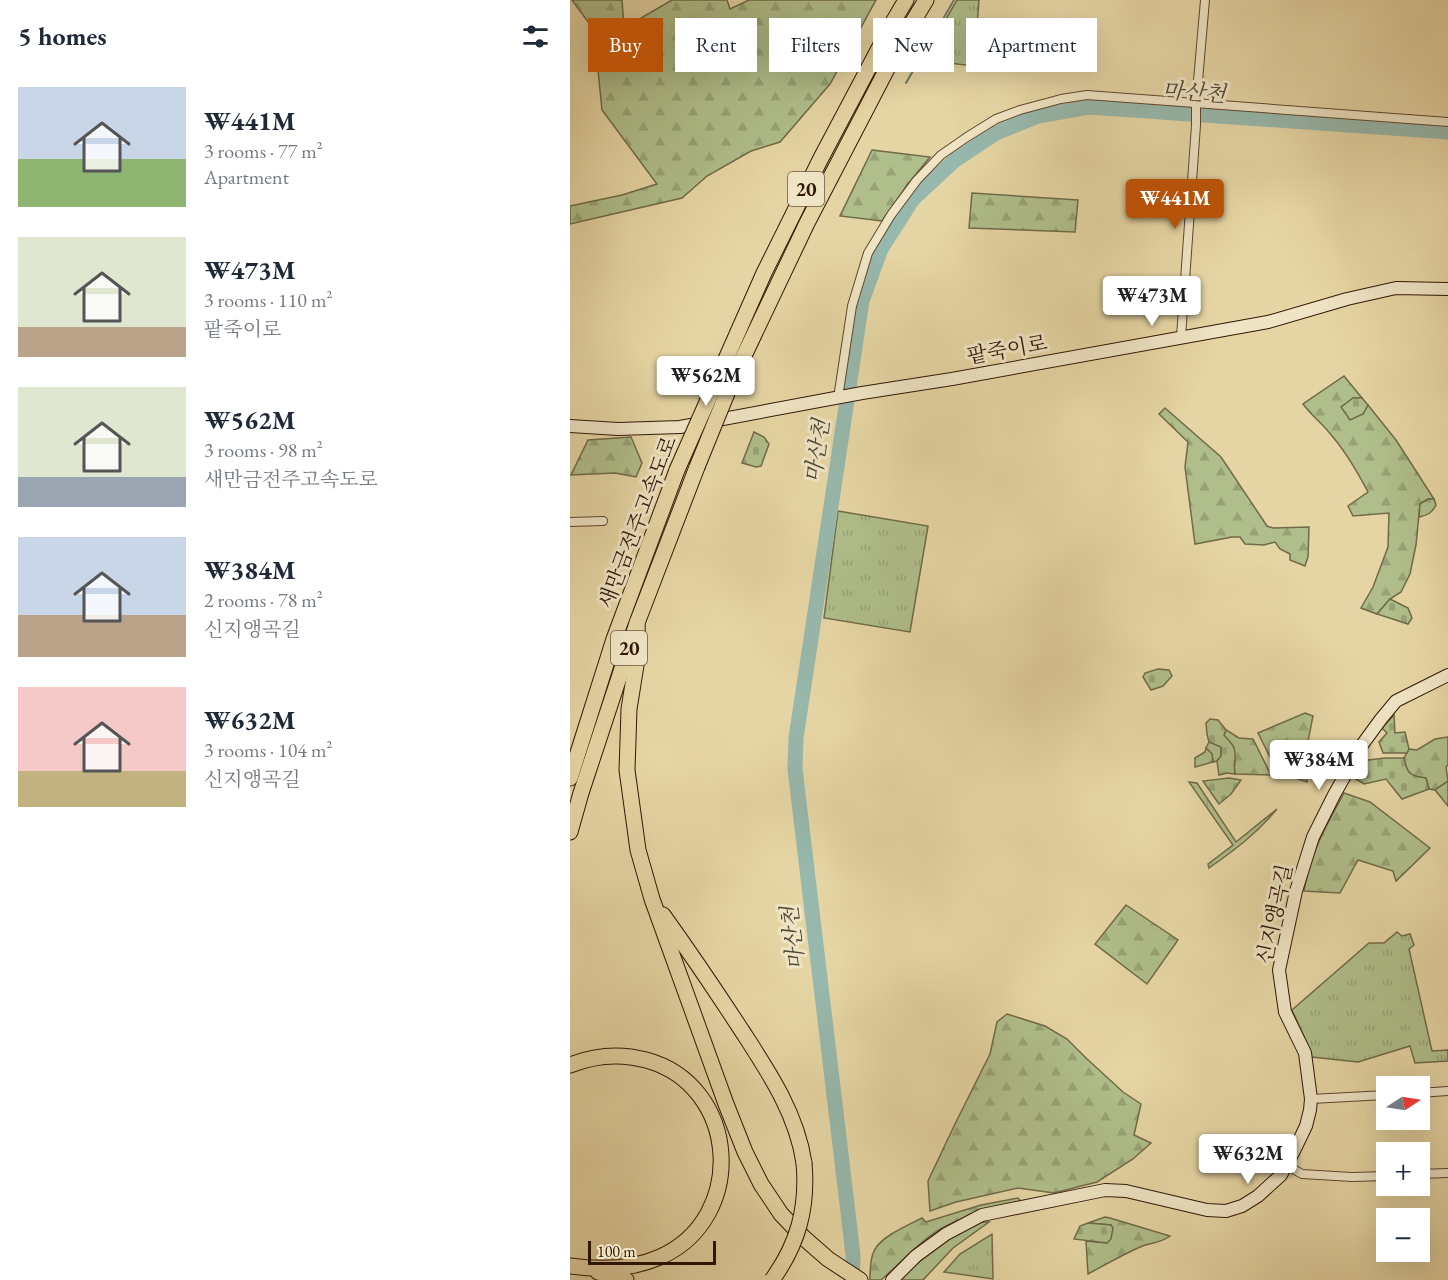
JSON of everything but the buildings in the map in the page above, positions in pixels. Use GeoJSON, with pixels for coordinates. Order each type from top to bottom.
{"type":"FeatureCollection","features":[{"type":"Feature","properties":{"kind":"highway","name":"새만금전주고속도로"},"geometry":{"type":"LineString","coordinates":[[570,778],[572,763],[614,639],[677,470],[764,273],[821,158],[906,0]]}},
{"type":"Feature","properties":{"kind":"highway","name":"새만금전주고속도로"},"geometry":{"type":"LineString","coordinates":[[570,832],[637,623],[732,381],[807,223],[903,38],[926,0]]}},
{"type":"Feature","properties":{"kind":"highway"},"geometry":{"type":"LineString","coordinates":[[637,623],[638,653],[629,709],[627,770],[638,850],[652,899],[745,1152],[761,1184],[782,1214],[804,1238],[828,1259],[860,1280]]}},
{"type":"Feature","properties":{"kind":"highway"},"geometry":{"type":"LineString","coordinates":[[652,899],[723,1000],[767,1069],[779,1090],[798,1135],[804,1163],[806,1196],[803,1213],[787,1256],[772,1280]]}},
{"type":"Feature","properties":{"kind":"highway"},"geometry":{"type":"LineString","coordinates":[[570,1065],[585,1059],[620,1056],[637,1058],[665,1067],[700,1096],[710,1112],[722,1151],[722,1172],[718,1189],[700,1225],[690,1237],[662,1256],[645,1263],[620,1267],[577,1267]]}},
{"type":"Feature","properties":{"kind":"highway"},"geometry":{"type":"LineString","coordinates":[[577,1267],[626,1280]]}},
{"type":"Feature","properties":{"kind":"street"},"geometry":{"type":"LineString","coordinates":[[1181,337],[1204,0]]}},
{"type":"Feature","properties":{"kind":"street"},"geometry":{"type":"LineString","coordinates":[[840,398],[852,306],[868,253],[891,215],[917,180],[941,155],[996,118],[1061,99],[1087,95],[1196,106],[1448,122]]}},
{"type":"Feature","properties":{"kind":"street","name":"팥죽이로"},"geometry":{"type":"LineString","coordinates":[[570,426],[618,429],[680,427],[1268,322],[1347,299],[1396,288],[1448,289]]}},
{"type":"Feature","properties":{"kind":"street"},"geometry":{"type":"LineString","coordinates":[[570,522],[603,521]]}},
{"type":"Feature","properties":{"kind":"street","name":"신지앵곡길"},"geometry":{"type":"LineString","coordinates":[[893,1279],[916,1256],[939,1239],[982,1215],[1105,1190],[1126,1191],[1207,1210],[1226,1211],[1242,1206],[1258,1196],[1281,1174],[1306,1126],[1310,1110],[1311,1099],[1305,1053],[1285,1012],[1279,970],[1296,891],[1313,837],[1359,751],[1396,701],[1448,675]]}},
{"type":"Feature","properties":{"kind":"street"},"geometry":{"type":"LineString","coordinates":[[1430,1092],[1448,1091]]}},
{"type":"Feature","properties":{"kind":"street"},"geometry":{"type":"LineString","coordinates":[[1311,1099],[1376,1096]]}},
{"type":"Feature","properties":{"kind":"street"},"geometry":{"type":"LineString","coordinates":[[1286,1165],[1302,1174],[1376,1176]]}},
{"type":"Feature","properties":{"kind":"street"},"geometry":{"type":"LineString","coordinates":[[1430,1174],[1448,1173]]}},
{"type":"Feature","properties":{"kind":"green space"},"geometry":{"type":"Polygon","coordinates":[[[572,0],[622,0],[623,18],[588,18],[588,22],[572,0]]]}},
{"type":"Feature","properties":{"kind":"green space"},"geometry":{"type":"Polygon","coordinates":[[[672,0],[727,0],[730,9],[749,0],[876,0],[861,27],[861,18],[769,18],[769,72],[837,72],[830,84],[780,142],[751,151],[707,176],[682,198],[570,224],[570,206],[622,195],[657,184],[602,110],[598,72],[663,72],[663,18],[641,18],[672,0]]]}},
{"type":"Feature","properties":{"kind":"green space"},"geometry":{"type":"Polygon","coordinates":[[[957,0],[979,0],[978,18],[966,18],[966,65],[954,64],[954,18],[946,18],[957,0]]]}},
{"type":"Feature","properties":{"kind":"green space"},"geometry":{"type":"Polygon","coordinates":[[[872,150],[930,157],[882,221],[840,216],[872,150]]]}},
{"type":"Feature","properties":{"kind":"green space"},"geometry":{"type":"Polygon","coordinates":[[[972,193],[1078,200],[1075,232],[969,228],[972,193]]]}},
{"type":"Feature","properties":{"kind":"green space"},"geometry":{"type":"Polygon","coordinates":[[[1344,376],[1362,398],[1353,398],[1363,414],[1368,405],[1396,440],[1434,499],[1428,499],[1420,504],[1416,545],[1410,574],[1401,592],[1390,599],[1377,614],[1361,608],[1373,587],[1388,547],[1389,513],[1353,516],[1348,506],[1368,492],[1342,449],[1303,404],[1344,376]]]}},
{"type":"Feature","properties":{"kind":"green space"},"geometry":{"type":"Polygon","coordinates":[[[1353,398],[1362,398],[1368,405],[1363,414],[1350,420],[1341,407],[1353,398]]]}},
{"type":"Feature","properties":{"kind":"green space"},"geometry":{"type":"Polygon","coordinates":[[[1165,408],[1221,457],[1267,526],[1273,528],[1309,527],[1308,557],[1305,566],[1290,560],[1290,554],[1280,549],[1275,542],[1264,545],[1245,544],[1240,537],[1232,537],[1195,544],[1185,467],[1188,442],[1159,414],[1165,408]]]}},
{"type":"Feature","properties":{"kind":"green space"},"geometry":{"type":"Polygon","coordinates":[[[754,432],[764,437],[769,444],[761,466],[756,467],[742,463],[754,432]]]}},
{"type":"Feature","properties":{"kind":"green space"},"geometry":{"type":"Polygon","coordinates":[[[631,437],[642,463],[636,477],[615,473],[571,475],[588,440],[631,437]]]}},
{"type":"Feature","properties":{"kind":"green space"},"geometry":{"type":"Polygon","coordinates":[[[1428,499],[1434,499],[1436,505],[1429,513],[1419,517],[1420,504],[1428,499]]]}},
{"type":"Feature","properties":{"kind":"green space"},"geometry":{"type":"Polygon","coordinates":[[[838,511],[928,526],[910,632],[824,618],[838,511]]]}},
{"type":"Feature","properties":{"kind":"green space"},"geometry":{"type":"Polygon","coordinates":[[[1390,599],[1408,608],[1412,618],[1408,624],[1377,614],[1390,599]]]}},
{"type":"Feature","properties":{"kind":"green space"},"geometry":{"type":"Polygon","coordinates":[[[1158,669],[1169,670],[1172,676],[1163,686],[1151,690],[1143,677],[1145,673],[1158,669]]]}},
{"type":"Feature","properties":{"kind":"green space"},"geometry":{"type":"Polygon","coordinates":[[[1305,713],[1313,716],[1306,751],[1307,782],[1289,776],[1303,770],[1284,762],[1275,767],[1258,733],[1305,713]]]}},
{"type":"Feature","properties":{"kind":"green space"},"geometry":{"type":"Polygon","coordinates":[[[1394,715],[1395,733],[1405,732],[1409,749],[1407,753],[1383,753],[1379,742],[1387,733],[1382,728],[1394,715]]]}},
{"type":"Feature","properties":{"kind":"green space"},"geometry":{"type":"Polygon","coordinates":[[[1210,719],[1218,720],[1226,730],[1224,735],[1235,751],[1235,774],[1219,775],[1217,761],[1221,756],[1221,747],[1209,742],[1206,723],[1210,719]]]}},
{"type":"Feature","properties":{"kind":"green space"},"geometry":{"type":"Polygon","coordinates":[[[1226,730],[1239,738],[1253,739],[1271,775],[1235,774],[1235,760],[1224,735],[1226,730]]]}},
{"type":"Feature","properties":{"kind":"green space"},"geometry":{"type":"Polygon","coordinates":[[[1448,737],[1448,765],[1446,767],[1448,781],[1435,790],[1429,789],[1426,778],[1413,775],[1408,771],[1404,758],[1409,749],[1417,750],[1435,739],[1448,737]]]}},
{"type":"Feature","properties":{"kind":"green space"},"geometry":{"type":"Polygon","coordinates":[[[1209,742],[1221,746],[1221,756],[1217,761],[1213,762],[1212,754],[1206,748],[1209,742]]]}},
{"type":"Feature","properties":{"kind":"green space"},"geometry":{"type":"Polygon","coordinates":[[[1206,748],[1212,754],[1213,762],[1195,767],[1195,758],[1205,752],[1206,748]]]}},
{"type":"Feature","properties":{"kind":"green space"},"geometry":{"type":"Polygon","coordinates":[[[1291,754],[1303,770],[1289,776],[1281,773],[1275,767],[1291,754]]]}},
{"type":"Feature","properties":{"kind":"green space"},"geometry":{"type":"Polygon","coordinates":[[[1404,758],[1408,771],[1413,775],[1426,778],[1429,789],[1402,799],[1386,779],[1364,784],[1354,778],[1361,761],[1404,758]]]}},
{"type":"Feature","properties":{"kind":"green space"},"geometry":{"type":"Polygon","coordinates":[[[1229,778],[1241,780],[1231,794],[1219,804],[1203,781],[1229,778]]]}},
{"type":"Feature","properties":{"kind":"green space"},"geometry":{"type":"Polygon","coordinates":[[[1448,781],[1448,806],[1435,790],[1448,781]]]}},
{"type":"Feature","properties":{"kind":"green space"},"geometry":{"type":"Polygon","coordinates":[[[1189,782],[1197,783],[1236,842],[1277,809],[1245,841],[1209,868],[1208,864],[1233,845],[1189,782]]]}},
{"type":"Feature","properties":{"kind":"green space"},"geometry":{"type":"Polygon","coordinates":[[[1344,793],[1370,802],[1430,848],[1396,881],[1393,871],[1358,860],[1340,893],[1304,891],[1310,864],[1325,828],[1344,793]]]}},
{"type":"Feature","properties":{"kind":"green space"},"geometry":{"type":"Polygon","coordinates":[[[1126,905],[1178,940],[1147,984],[1095,944],[1126,905]]]}},
{"type":"Feature","properties":{"kind":"green space"},"geometry":{"type":"Polygon","coordinates":[[[1397,932],[1402,936],[1410,934],[1414,945],[1409,949],[1432,1051],[1448,1050],[1448,1061],[1415,1063],[1410,1046],[1358,1062],[1312,1057],[1292,1010],[1369,943],[1384,943],[1397,932]]]}},
{"type":"Feature","properties":{"kind":"green space"},"geometry":{"type":"Polygon","coordinates":[[[1007,1014],[1045,1026],[1067,1039],[1123,1092],[1141,1104],[1134,1135],[1151,1143],[1133,1159],[1097,1182],[1054,1193],[1018,1188],[956,1202],[930,1211],[928,1181],[990,1054],[997,1022],[1007,1014]]]}},
{"type":"Feature","properties":{"kind":"green space"},"geometry":{"type":"Polygon","coordinates":[[[1018,1198],[1021,1201],[973,1215],[946,1226],[920,1244],[881,1280],[870,1280],[871,1261],[877,1246],[902,1228],[922,1218],[926,1222],[981,1205],[1018,1198]]]}},
{"type":"Feature","properties":{"kind":"green space"},"geometry":{"type":"Polygon","coordinates":[[[1105,1217],[1170,1236],[1133,1250],[1088,1274],[1086,1241],[1107,1243],[1111,1225],[1088,1223],[1105,1217]]]}},
{"type":"Feature","properties":{"kind":"green space"},"geometry":{"type":"Polygon","coordinates":[[[981,1222],[989,1222],[953,1248],[923,1280],[900,1280],[936,1246],[981,1222]]]}},
{"type":"Feature","properties":{"kind":"green space"},"geometry":{"type":"Polygon","coordinates":[[[1088,1223],[1111,1225],[1113,1228],[1111,1239],[1107,1243],[1074,1239],[1080,1226],[1088,1223]]]}},
{"type":"Feature","properties":{"kind":"green space"},"geometry":{"type":"Polygon","coordinates":[[[992,1234],[993,1279],[944,1272],[960,1254],[992,1234]]]}},
{"type":"Feature","properties":{"kind":"waterway"},"geometry":{"type":"LineString","coordinates":[[906,83],[954,0]]}},
{"type":"Feature","properties":{"kind":"waterway","name":"마산천"},"geometry":{"type":"LineString","coordinates":[[852,1280],[853,1256],[850,1229],[795,769],[796,738],[862,301],[881,249],[913,199],[954,161],[996,133],[1038,116],[1089,107],[1448,132]]}}]}
